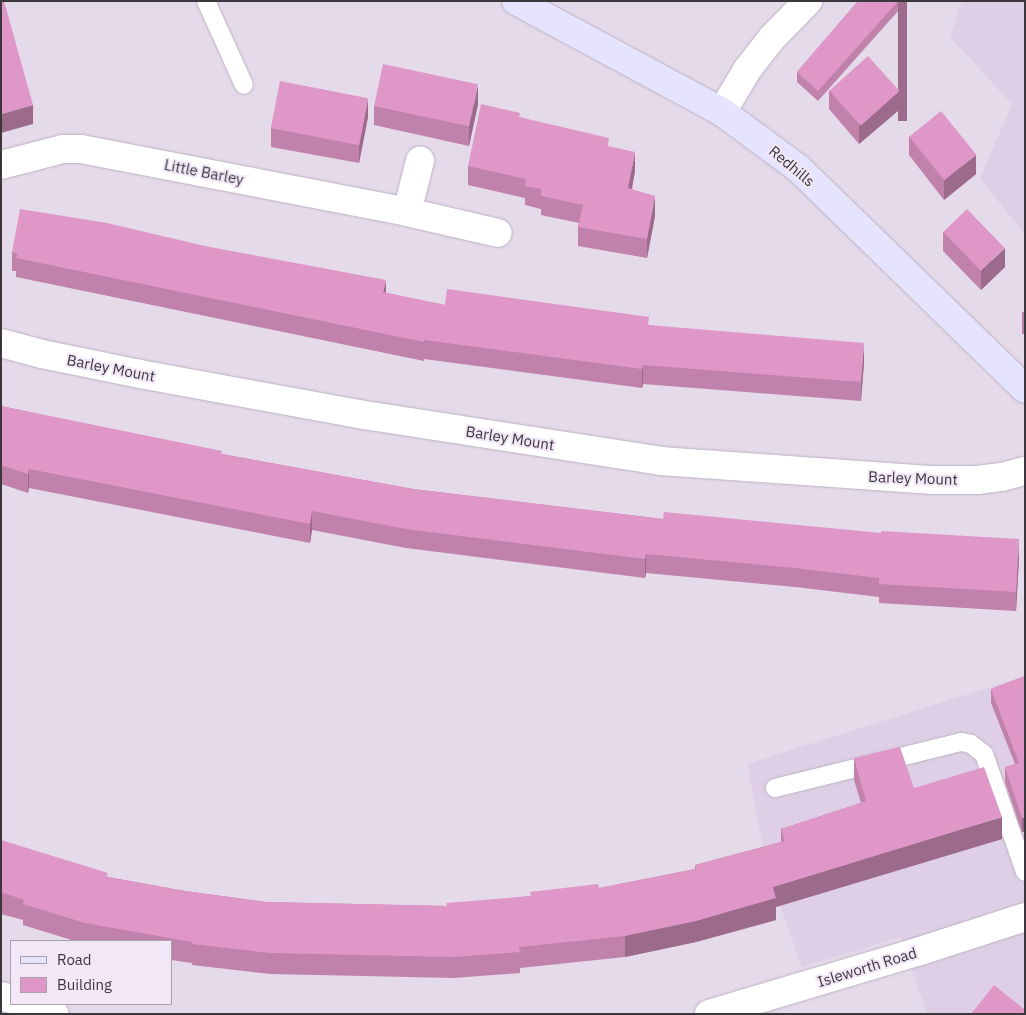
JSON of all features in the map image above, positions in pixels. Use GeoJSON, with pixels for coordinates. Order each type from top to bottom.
{"type":"FeatureCollection","features":[{"type":"Feature","properties":{"kind":"street","name":"Redhills"},"geometry":{"type":"LineString","coordinates":[[516,1],[722,112],[799,168],[1025,389]]}},
{"type":"Feature","properties":{"kind":"street"},"geometry":{"type":"LineString","coordinates":[[722,112],[747,70],[772,38],[808,1]]}},
{"type":"Feature","properties":{"kind":"street","name":"Little Barley"},"geometry":{"type":"LineString","coordinates":[[1,165],[63,149],[81,150],[407,212],[498,233]]}},
{"type":"Feature","properties":{"kind":"street"},"geometry":{"type":"LineString","coordinates":[[407,212],[420,161]]}},
{"type":"Feature","properties":{"kind":"street","name":"Barley Mount"},"geometry":{"type":"LineString","coordinates":[[1,342],[42,354],[140,374],[358,414],[660,461],[933,480],[977,480],[1002,477],[1025,471]]}},
{"type":"Feature","properties":{"kind":"street","name":"Isleworth Road"},"geometry":{"type":"LineString","coordinates":[[709,1014],[920,951],[1025,917]]}},
{"type":"Feature","properties":{"kind":"street"},"geometry":{"type":"LineString","coordinates":[[27,1005],[54,1014]]}},
{"type":"Feature","properties":{"kind":"lane"},"geometry":{"type":"LineString","coordinates":[[206,1],[244,85]]}},
{"type":"Feature","properties":{"kind":"lane"},"geometry":{"type":"LineString","coordinates":[[776,788],[961,742],[971,744],[984,754],[1025,872]]}},
{"type":"Feature","properties":{"kind":"shaded area"},"geometry":{"type":"Polygon","coordinates":[[[962,1],[1025,1],[1025,235],[980,178],[1012,104],[950,37],[962,1]]]}},
{"type":"Feature","properties":{"kind":"shaded area"},"geometry":{"type":"Polygon","coordinates":[[[1025,676],[1025,1014],[927,1014],[901,937],[802,967],[768,872],[747,764],[1025,676]]]}},
{"type":"Feature","properties":{"kind":"building"},"geometry":{"type":"Polygon","coordinates":[[[1,1],[4,1],[33,105],[1,114],[1,1]]]}},
{"type":"Feature","properties":{"kind":"building"},"geometry":{"type":"Polygon","coordinates":[[[858,1],[898,1],[818,91],[797,72],[858,1]]]}},
{"type":"Feature","properties":{"kind":"building"},"geometry":{"type":"Polygon","coordinates":[[[868,56],[899,91],[861,126],[829,91],[868,56]]]}},
{"type":"Feature","properties":{"kind":"building"},"geometry":{"type":"Polygon","coordinates":[[[383,64],[478,84],[469,126],[374,106],[383,64]]]}},
{"type":"Feature","properties":{"kind":"building"},"geometry":{"type":"Polygon","coordinates":[[[280,81],[368,98],[359,145],[271,128],[280,81]]]}},
{"type":"Feature","properties":{"kind":"building"},"geometry":{"type":"Polygon","coordinates":[[[481,104],[520,113],[519,117],[609,138],[608,146],[635,152],[628,188],[655,196],[647,239],[578,227],[583,205],[541,196],[541,189],[525,186],[526,179],[468,166],[481,104]]]}},
{"type":"Feature","properties":{"kind":"building"},"geometry":{"type":"Polygon","coordinates":[[[941,111],[976,155],[944,180],[909,137],[941,111]]]}},
{"type":"Feature","properties":{"kind":"building"},"geometry":{"type":"Polygon","coordinates":[[[20,209],[107,223],[205,246],[386,280],[383,292],[445,305],[447,289],[649,317],[648,325],[864,343],[861,382],[643,365],[642,369],[424,340],[424,342],[16,258],[18,252],[12,252],[20,209]]]}},
{"type":"Feature","properties":{"kind":"building"},"geometry":{"type":"Polygon","coordinates":[[[967,209],[1005,248],[981,271],[943,232],[967,209]]]}},
{"type":"Feature","properties":{"kind":"building"},"geometry":{"type":"Polygon","coordinates":[[[1,406],[222,451],[221,454],[413,489],[663,519],[664,512],[881,533],[881,531],[1019,539],[1016,592],[879,584],[879,578],[646,554],[645,559],[406,529],[312,511],[310,524],[29,469],[28,474],[1,465],[1,406]]]}},
{"type":"Feature","properties":{"kind":"building"},"geometry":{"type":"Polygon","coordinates":[[[1025,676],[1025,818],[1022,818],[1005,767],[1019,763],[991,689],[1025,676]]]}},
{"type":"Feature","properties":{"kind":"building"},"geometry":{"type":"Polygon","coordinates":[[[900,747],[914,788],[984,767],[1002,817],[773,887],[776,898],[696,921],[625,936],[519,947],[520,952],[454,957],[270,953],[192,944],[192,942],[85,923],[23,904],[24,900],[1,892],[1,840],[108,873],[106,877],[185,891],[266,902],[447,906],[446,903],[531,896],[530,892],[598,884],[599,888],[696,869],[695,865],[785,841],[781,829],[866,801],[854,758],[900,747]]]}},
{"type":"Feature","properties":{"kind":"building"},"geometry":{"type":"Polygon","coordinates":[[[994,985],[1025,1010],[1025,1014],[971,1014],[994,985]]]}}]}
